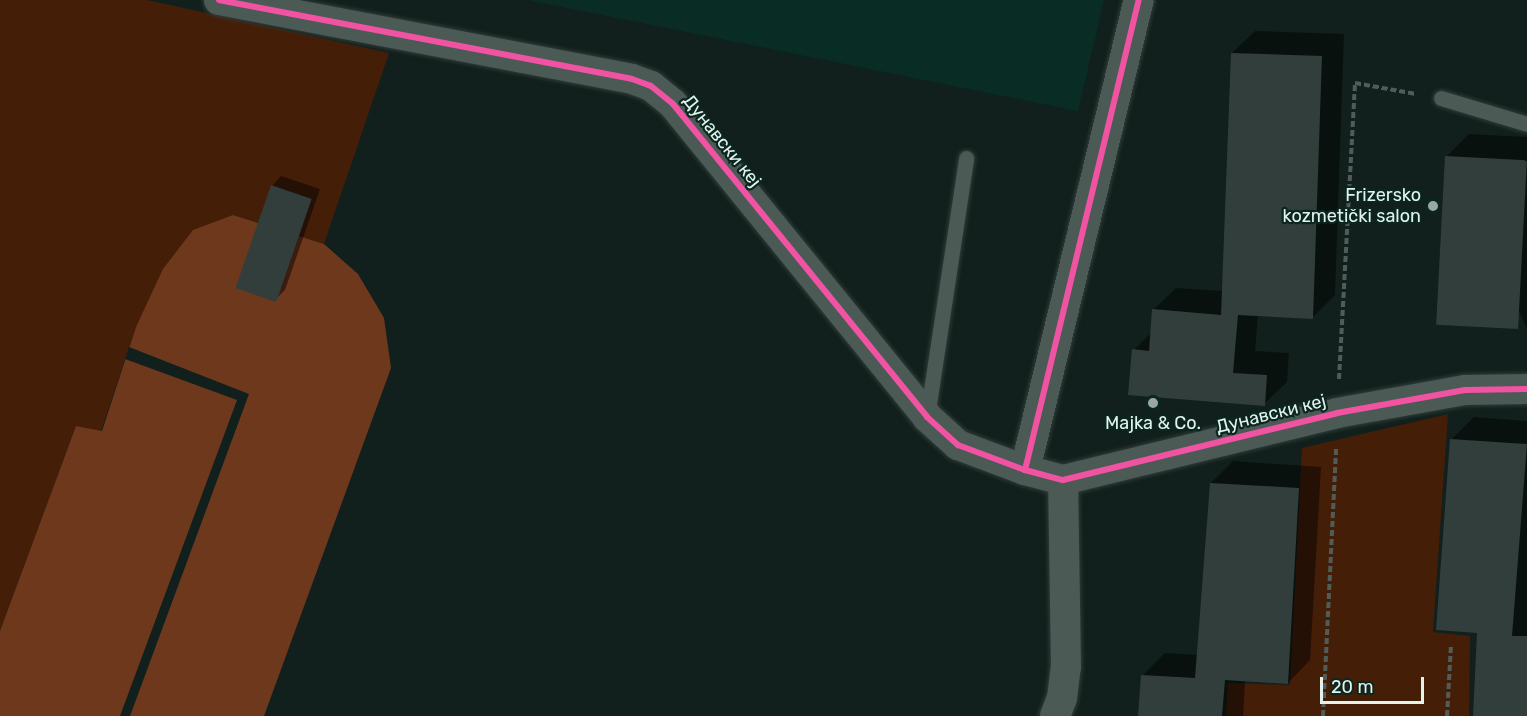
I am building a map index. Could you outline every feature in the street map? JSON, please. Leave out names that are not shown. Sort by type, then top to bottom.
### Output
[{"type":"street","name":"Дунавски кеј","points":[[219,0],[632,78],[651,86],[673,104],[927,417],[958,445],[1025,470],[1063,480],[1337,413],[1465,390],[1527,389]]},
{"type":"street","points":[[1025,470],[1139,0]]},
{"type":"street","points":[[1055,716],[1062,698],[1066,667],[1063,480]]},
{"type":"lane","points":[[1440,98],[1527,124]]},
{"type":"lane","points":[[927,417],[966,158]]},
{"type":"path","points":[[1340,356],[1356,82],[1440,98]]},
{"type":"path","points":[[1323,716],[1334,486]]},
{"type":"path","points":[[1447,716],[1451,644]]},
{"type":"shaded area","points":[[0,0],[147,0],[389,53],[324,244],[233,215],[136,327],[101,431],[76,426],[0,631]]},
{"type":"shaded area","points":[[528,0],[1104,0],[1078,111]]},
{"type":"shaded area","points":[[233,215],[324,244],[358,274],[384,318],[391,368],[264,716],[0,716],[0,631],[76,426],[102,431],[136,327],[163,269],[193,230]]},
{"type":"shaded area","points":[[1448,414],[1433,632],[1470,636],[1469,716],[1226,716],[1228,683],[1290,685],[1302,448]]},
{"type":"pier","points":[[129,347],[249,394],[130,716],[120,716],[237,400],[125,359]]},
{"type":"building","points":[[1231,53],[1322,56],[1313,319],[1238,315],[1233,373],[1267,375],[1265,406],[1128,395],[1132,349],[1149,351],[1152,309],[1221,315]]},
{"type":"building","points":[[1445,156],[1527,160],[1518,329],[1436,325]]},
{"type":"building","points":[[271,185],[312,199],[276,302],[236,288]]},
{"type":"building","points":[[1450,439],[1527,444],[1512,636],[1527,636],[1527,716],[1473,716],[1477,633],[1436,630]]},
{"type":"building","points":[[1210,483],[1299,488],[1288,684],[1225,680],[1222,716],[1138,716],[1141,675],[1195,678]]},
{"type":"cycle path","points":[[219,0],[632,79],[651,86],[673,104],[927,417],[958,445],[1025,470],[1063,480],[1337,413],[1465,390],[1527,389]]},
{"type":"cycle path","points":[[1025,470],[1139,0]]},
{"type":"place","name":"Frizersko kozmetički salon","points":[[1433,206]]},
{"type":"place","name":"Majka & Co.","points":[[1153,403]]}]
